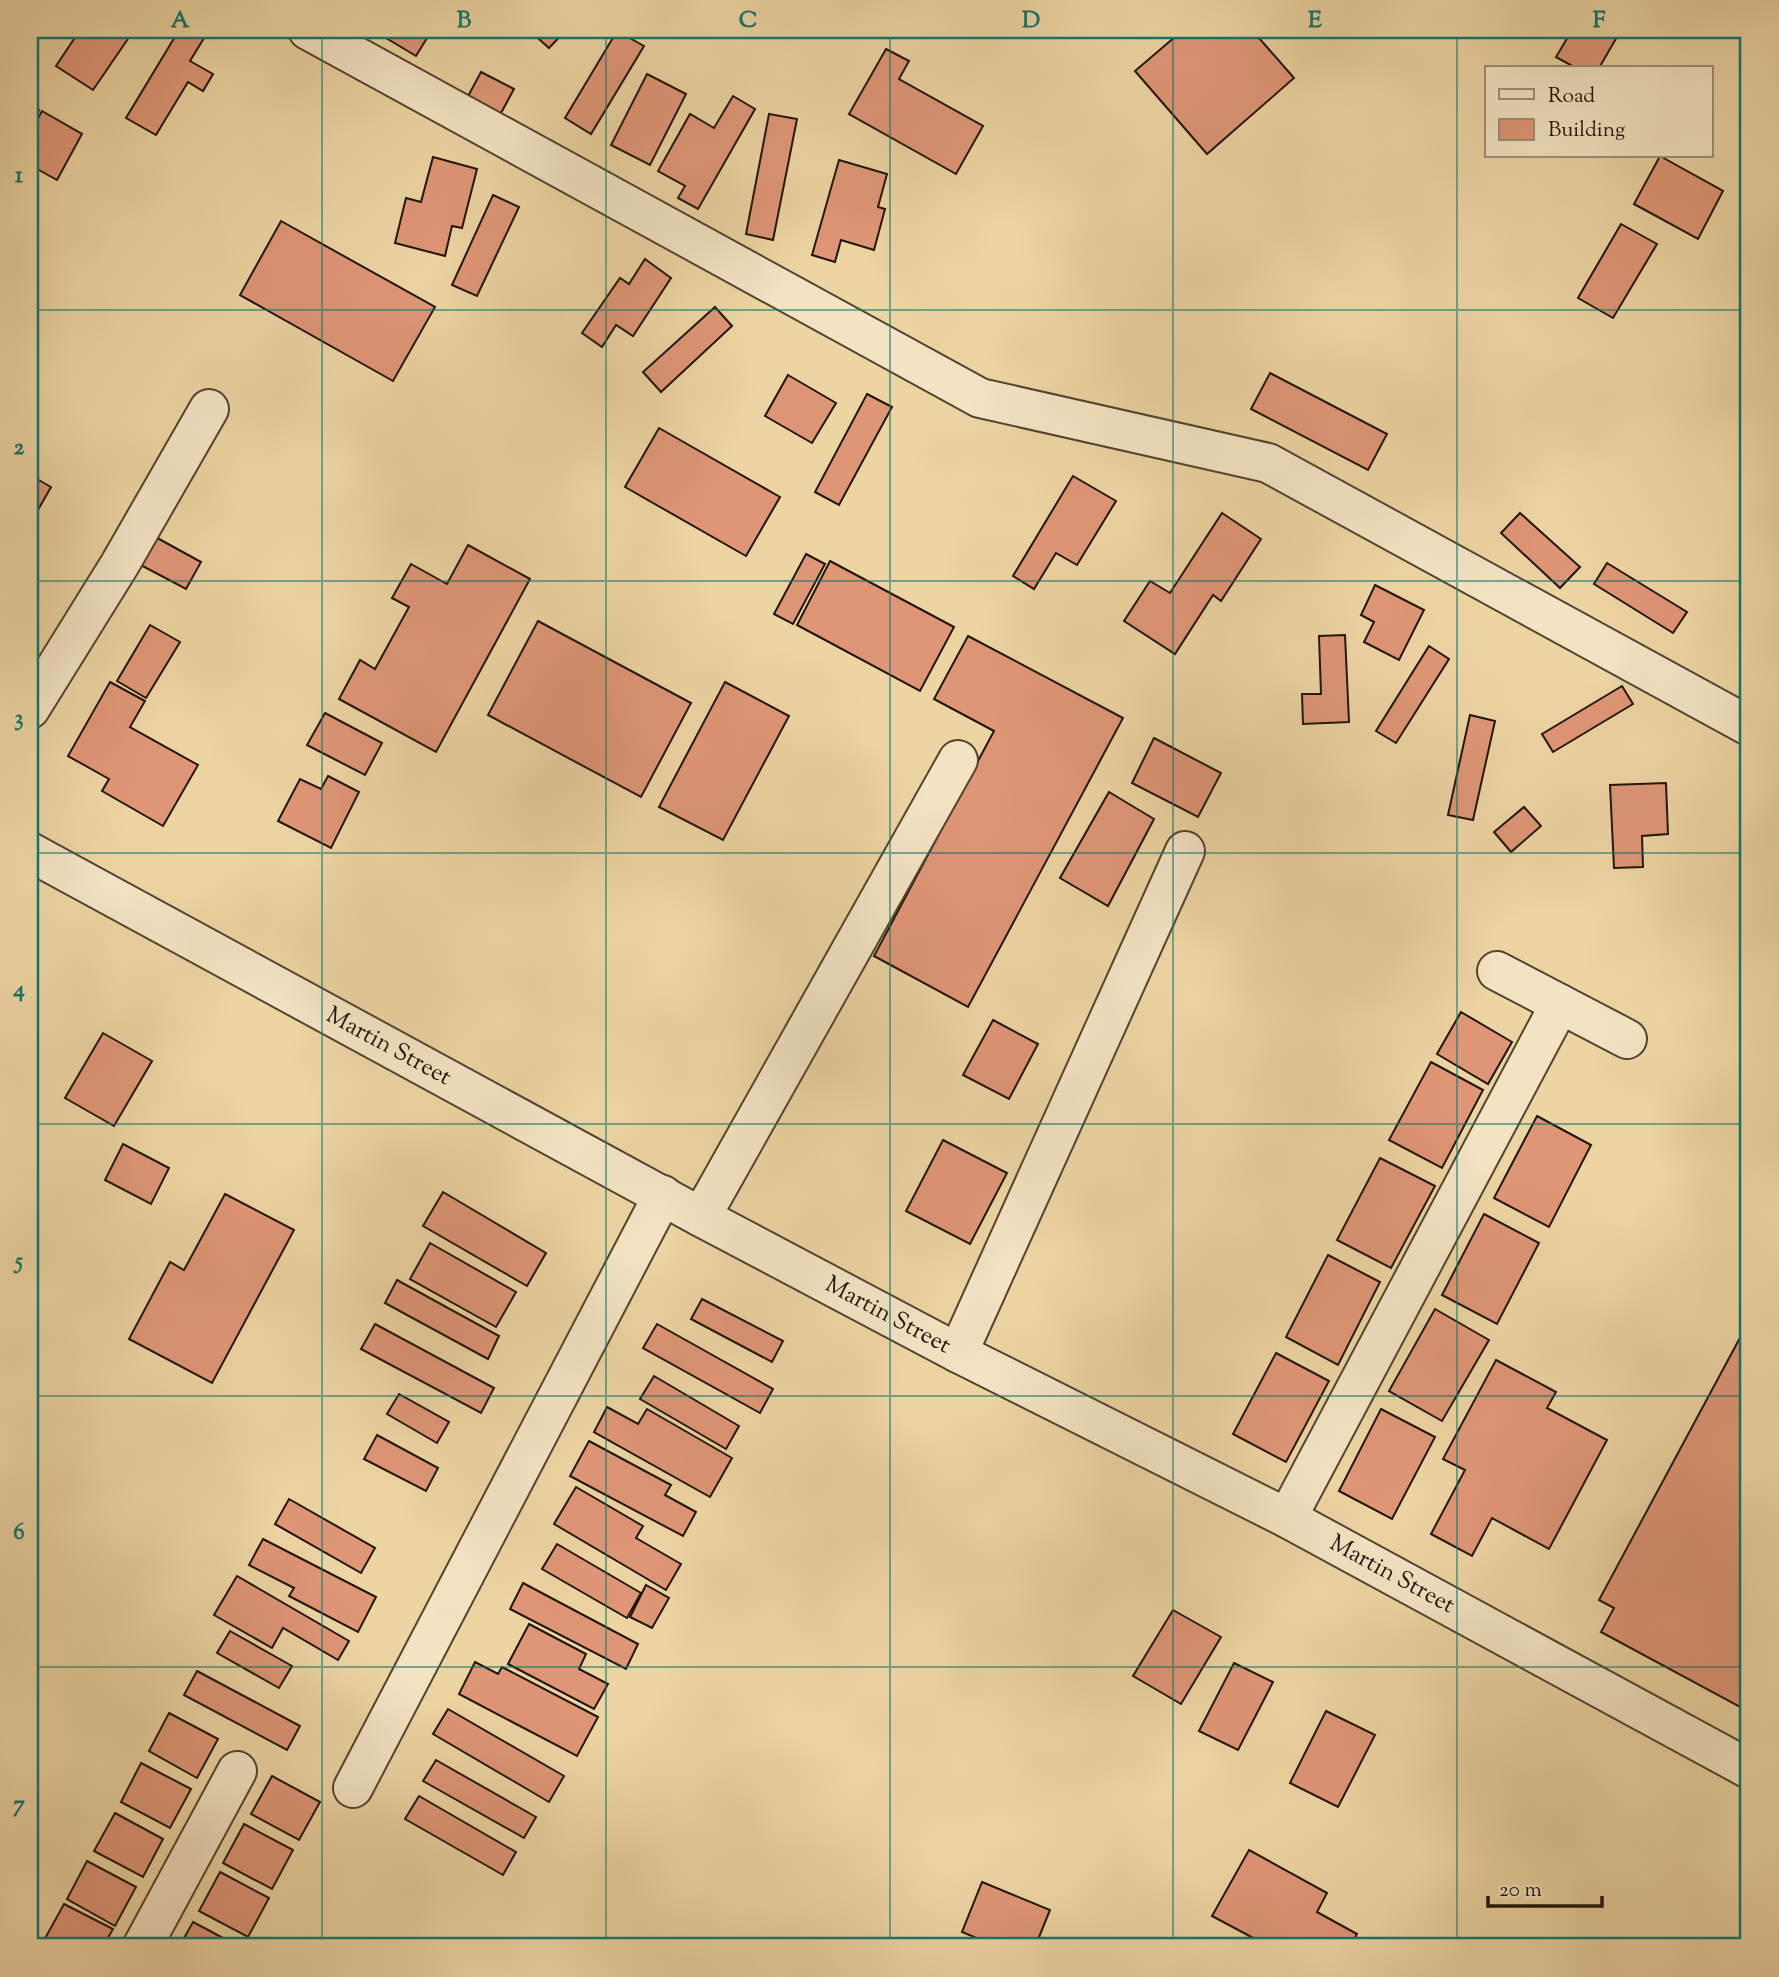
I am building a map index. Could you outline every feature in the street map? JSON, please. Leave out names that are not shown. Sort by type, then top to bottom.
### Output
[{"type":"street","points":[[308,30],[980,398],[1268,463],[1749,726]]},
{"type":"street","points":[[30,709],[209,409]]},
{"type":"street","points":[[701,1217],[958,760]]},
{"type":"street","points":[[958,1353],[1185,850]]},
{"type":"street","name":"Martin Street","points":[[30,852],[701,1217],[958,1353],[1287,1518],[1749,1769]]},
{"type":"street","points":[[1497,971],[1627,1039]]},
{"type":"street","points":[[1287,1518],[1560,1004]]},
{"type":"street","points":[[353,1788],[663,1195]]},
{"type":"street","points":[[142,1947],[237,1770]]},
{"type":"building","points":[[80,30],[134,30],[93,90],[56,66]]},
{"type":"building","points":[[179,30],[209,30],[190,61],[213,74],[203,91],[188,82],[156,135],[126,118]]},
{"type":"building","points":[[384,30],[432,30],[416,56],[381,35]]},
{"type":"building","points":[[566,30],[549,48],[531,32]]},
{"type":"building","points":[[1183,30],[1252,30],[1294,78],[1207,154],[1135,71]]},
{"type":"building","points":[[1572,30],[1621,30],[1600,66],[1572,66],[1556,57]]},
{"type":"building","points":[[617,31],[644,46],[591,134],[565,118]]},
{"type":"building","points":[[886,49],[909,61],[899,79],[983,126],[956,174],[849,114]]},
{"type":"building","points":[[481,72],[514,89],[500,115],[467,98]]},
{"type":"building","points":[[647,74],[686,94],[650,165],[611,145]]},
{"type":"building","points":[[733,96],[755,109],[698,209],[678,198],[685,186],[658,171],[690,114],[714,128]]},
{"type":"building","points":[[30,105],[39,110],[30,127]]},
{"type":"building","points":[[42,111],[82,134],[57,180],[30,165],[30,133]]},
{"type":"building","points":[[769,114],[797,119],[773,240],[746,234]]},
{"type":"building","points":[[433,157],[477,169],[462,228],[452,226],[445,256],[395,243],[406,198],[421,202]]},
{"type":"building","points":[[1659,158],[1664,158],[1723,191],[1698,239],[1634,204]]},
{"type":"building","points":[[839,160],[887,174],[878,207],[885,209],[874,250],[841,240],[835,262],[812,255]]},
{"type":"building","points":[[493,195],[519,207],[477,296],[452,285]]},
{"type":"building","points":[[281,221],[435,307],[393,381],[240,295]]},
{"type":"building","points":[[1621,224],[1657,244],[1613,318],[1578,298]]},
{"type":"building","points":[[645,259],[671,278],[633,336],[616,325],[602,347],[582,333],[620,278],[629,284]]},
{"type":"building","points":[[715,307],[732,326],[661,392],[643,372]]},
{"type":"building","points":[[1270,373],[1387,434],[1368,470],[1251,409]]},
{"type":"building","points":[[788,375],[836,403],[812,443],[765,416]]},
{"type":"building","points":[[867,394],[892,407],[839,505],[815,492]]},
{"type":"building","points":[[659,428],[780,497],[746,556],[625,487]]},
{"type":"building","points":[[30,475],[51,487],[30,524]]},
{"type":"building","points":[[1073,476],[1116,501],[1077,565],[1056,553],[1034,589],[1013,576]]},
{"type":"building","points":[[1222,513],[1261,539],[1221,601],[1213,595],[1175,654],[1124,621],[1150,581],[1170,593]]},
{"type":"building","points":[[1520,513],[1580,567],[1560,588],[1501,533]]},
{"type":"building","points":[[150,534],[201,562],[186,589],[135,562]]},
{"type":"building","points":[[468,545],[530,579],[436,752],[339,699],[360,660],[375,669],[409,607],[392,598],[411,564],[447,584]]},
{"type":"building","points":[[806,554],[825,564],[793,624],[774,614]]},
{"type":"building","points":[[830,561],[954,627],[920,691],[797,625]]},
{"type":"building","points":[[1607,563],[1687,612],[1673,633],[1594,584]]},
{"type":"building","points":[[1375,585],[1424,610],[1399,660],[1364,642],[1374,622],[1361,615]]},
{"type":"building","points":[[538,621],[691,703],[641,797],[488,715]]},
{"type":"building","points":[[150,625],[180,642],[146,698],[117,681]]},
{"type":"building","points":[[1345,635],[1349,722],[1303,724],[1302,694],[1321,694],[1319,636]]},
{"type":"building","points":[[968,636],[1123,718],[968,1007],[874,956],[994,731],[934,699]]},
{"type":"building","points":[[1429,646],[1449,659],[1396,743],[1376,731]]},
{"type":"building","points":[[110,682],[145,701],[130,727],[198,765],[163,826],[102,791],[109,779],[68,756]]},
{"type":"building","points":[[725,682],[789,716],[723,840],[659,807]]},
{"type":"building","points":[[1622,686],[1633,704],[1553,752],[1542,734]]},
{"type":"building","points":[[325,713],[382,743],[365,775],[307,745]]},
{"type":"building","points":[[1470,715],[1495,721],[1473,820],[1448,815]]},
{"type":"building","points":[[1154,738],[1221,773],[1198,817],[1132,783]]},
{"type":"building","points":[[328,776],[359,792],[331,848],[278,821],[300,779],[321,789]]},
{"type":"building","points":[[1666,783],[1668,834],[1642,836],[1643,867],[1614,868],[1610,785]]},
{"type":"building","points":[[1109,792],[1154,819],[1108,906],[1060,878]]},
{"type":"building","points":[[1524,807],[1541,826],[1511,852],[1494,832]]},
{"type":"building","points":[[1461,1012],[1512,1042],[1488,1084],[1437,1054]]},
{"type":"building","points":[[993,1020],[1038,1044],[1009,1099],[963,1075]]},
{"type":"building","points":[[103,1033],[152,1061],[114,1126],[65,1098]]},
{"type":"building","points":[[1431,1062],[1483,1090],[1442,1168],[1389,1140]]},
{"type":"building","points":[[1537,1116],[1591,1145],[1549,1227],[1494,1198]]},
{"type":"building","points":[[943,1140],[1007,1173],[970,1244],[906,1211]]},
{"type":"building","points":[[123,1144],[169,1168],[151,1204],[105,1180]]},
{"type":"building","points":[[1380,1158],[1435,1186],[1391,1268],[1337,1240]]},
{"type":"building","points":[[443,1192],[546,1253],[527,1286],[423,1226]]},
{"type":"building","points":[[225,1194],[294,1230],[212,1383],[129,1339],[170,1262],[184,1270]]},
{"type":"building","points":[[1484,1214],[1539,1243],[1497,1324],[1442,1295]]},
{"type":"building","points":[[430,1243],[516,1292],[496,1327],[410,1279]]},
{"type":"building","points":[[1328,1255],[1380,1282],[1338,1365],[1286,1337]]},
{"type":"building","points":[[397,1280],[499,1336],[488,1359],[385,1303]]},
{"type":"building","points":[[702,1299],[783,1341],[772,1362],[691,1319]]},
{"type":"building","points":[[1435,1309],[1489,1340],[1442,1421],[1389,1391]]},
{"type":"building","points":[[1749,1321],[1749,1689],[1740,1707],[1601,1632],[1614,1608],[1599,1600]]},
{"type":"building","points":[[375,1324],[494,1388],[481,1413],[361,1349]]},
{"type":"building","points":[[657,1324],[773,1389],[760,1413],[643,1348]]},
{"type":"building","points":[[1276,1353],[1329,1381],[1286,1462],[1233,1434]]},
{"type":"building","points":[[1496,1360],[1556,1392],[1547,1408],[1607,1440],[1549,1549],[1492,1518],[1472,1556],[1431,1534],[1465,1470],[1443,1459]]},
{"type":"building","points":[[654,1376],[739,1426],[726,1449],[640,1399]]},
{"type":"building","points":[[399,1394],[449,1422],[437,1443],[387,1414]]},
{"type":"building","points":[[607,1407],[638,1424],[647,1409],[732,1458],[710,1497],[594,1432]]},
{"type":"building","points":[[1381,1409],[1435,1437],[1392,1519],[1339,1491]]},
{"type":"building","points":[[377,1435],[438,1468],[426,1491],[364,1459]]},
{"type":"building","points":[[589,1441],[671,1485],[665,1495],[696,1512],[683,1536],[570,1476]]},
{"type":"building","points":[[576,1487],[643,1526],[636,1538],[681,1564],[666,1590],[554,1524]]},
{"type":"building","points":[[289,1499],[375,1548],[361,1573],[275,1524]]},
{"type":"building","points":[[263,1539],[376,1597],[358,1632],[289,1596],[294,1588],[249,1565]]},
{"type":"building","points":[[557,1544],[641,1593],[627,1618],[542,1569]]},
{"type":"building","points":[[237,1576],[349,1641],[338,1660],[283,1628],[272,1648],[214,1615]]},
{"type":"building","points":[[523,1583],[638,1644],[626,1669],[510,1609]]},
{"type":"building","points":[[646,1585],[669,1598],[652,1628],[630,1617]]},
{"type":"building","points":[[1173,1610],[1221,1637],[1181,1704],[1133,1676]]},
{"type":"building","points":[[529,1624],[586,1654],[579,1669],[608,1684],[594,1709],[508,1664]]},
{"type":"building","points":[[230,1631],[292,1666],[279,1688],[217,1653]]},
{"type":"building","points":[[475,1662],[498,1674],[502,1667],[598,1717],[577,1756],[459,1694]]},
{"type":"building","points":[[1234,1663],[1273,1682],[1238,1750],[1199,1731]]},
{"type":"building","points":[[197,1671],[300,1726],[287,1750],[184,1695]]},
{"type":"building","points":[[448,1709],[564,1776],[549,1802],[433,1734]]},
{"type":"building","points":[[1326,1711],[1375,1735],[1338,1807],[1290,1783]]},
{"type":"building","points":[[169,1713],[218,1739],[197,1778],[149,1751]]},
{"type":"building","points":[[436,1760],[536,1817],[524,1838],[423,1781]]},
{"type":"building","points":[[141,1763],[191,1789],[170,1828],[121,1802]]},
{"type":"building","points":[[272,1776],[320,1802],[299,1840],[251,1814]]},
{"type":"building","points":[[419,1796],[516,1852],[503,1875],[405,1819]]},
{"type":"building","points":[[115,1813],[163,1839],[143,1877],[94,1851]]},
{"type":"building","points":[[244,1824],[293,1850],[272,1889],[223,1863]]},
{"type":"building","points":[[1249,1850],[1327,1893],[1317,1912],[1357,1934],[1350,1947],[1270,1947],[1212,1916]]},
{"type":"building","points":[[87,1861],[136,1887],[115,1926],[67,1899]]},
{"type":"building","points":[[220,1872],[269,1898],[248,1937],[199,1911]]},
{"type":"building","points":[[982,1882],[1050,1910],[1035,1947],[998,1947],[962,1932]]},
{"type":"building","points":[[64,1904],[113,1929],[103,1947],[53,1947],[43,1942]]},
{"type":"building","points":[[193,1922],[240,1947],[179,1947]]}]
